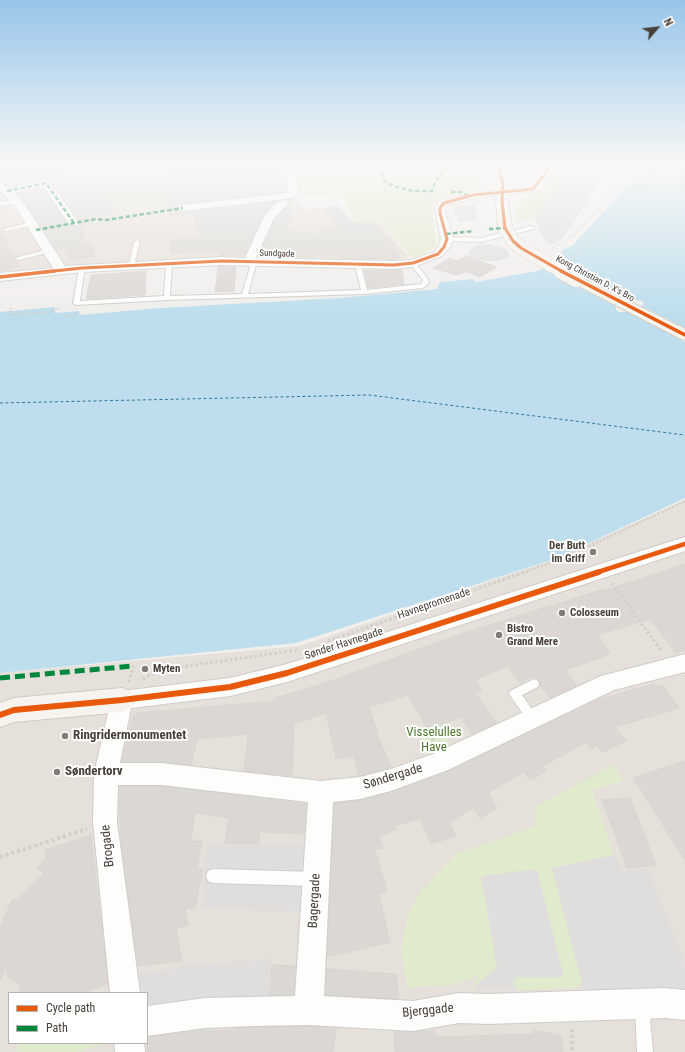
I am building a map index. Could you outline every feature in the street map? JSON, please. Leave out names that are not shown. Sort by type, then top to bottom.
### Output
[{"type":"street","points":[[26,215],[61,270]]},
{"type":"street","points":[[68,215],[74,223]]},
{"type":"street","name":"Sundgade","points":[[252,261],[271,215]]},
{"type":"street","points":[[441,215],[447,239]]},
{"type":"street","name":"Kong Christian D. X's Bro","points":[[503,215],[505,228],[513,241],[531,255],[685,335]]},
{"type":"street","name":"Sundgade","points":[[0,276],[82,268],[169,263],[252,261],[394,265],[413,263],[438,254],[444,247],[447,239]]},
{"type":"street","name":"Sønder Havnegade","points":[[0,715],[14,710],[125,694],[230,687],[287,673],[685,544]]},
{"type":"street","name":"Søndergade","points":[[106,774],[162,774],[321,792],[360,788],[391,780],[440,762],[610,682],[679,664]]},
{"type":"street","name":"Brogade","points":[[125,694],[106,774],[105,822],[125,992]]},
{"type":"street","name":"Bagergade","points":[[309,1010],[321,792]]},
{"type":"street","name":"Bjerggade","points":[[148,1021],[205,1013],[309,1010],[413,1016],[459,1008],[488,1009],[665,1003],[685,1005]]},
{"type":"lane","points":[[6,229],[32,224]]},
{"type":"lane","points":[[447,239],[481,240],[532,228]]},
{"type":"lane","points":[[131,265],[137,242]]},
{"type":"lane","points":[[18,258],[49,251]]},
{"type":"lane","points":[[245,295],[252,261]]},
{"type":"lane","points":[[167,298],[169,263]]},
{"type":"lane","points":[[82,268],[76,303],[245,295],[364,292],[423,286],[426,283],[426,280],[413,263]]},
{"type":"lane","points":[[358,265],[364,292]]},
{"type":"lane","points":[[532,718],[514,694],[534,684]]},
{"type":"lane","points":[[213,876],[316,879]]},
{"type":"lane","points":[[642,1004],[645,1052]]},
{"type":"path","points":[[552,248],[575,235],[592,215]]},
{"type":"path","points":[[568,261],[610,226],[619,215]]},
{"type":"path","points":[[11,308],[9,315],[50,312],[60,308]]},
{"type":"path","points":[[64,317],[86,313]]},
{"type":"path","points":[[602,570],[679,664]]},
{"type":"path","points":[[140,681],[159,670],[301,650]]},
{"type":"path","points":[[125,694],[133,666]]},
{"type":"path","points":[[0,857],[44,844],[105,822]]},
{"type":"shaded area","points":[[0,215],[347,215],[352,221],[375,219],[409,256],[403,262],[248,257],[51,267],[0,273]]},
{"type":"shaded area","points":[[456,215],[476,215],[477,220],[459,222]]},
{"type":"shaded area","points":[[535,215],[578,215],[562,239],[551,245],[546,241],[539,230],[534,217]]},
{"type":"shaded area","points":[[490,244],[508,250],[509,257],[499,261],[484,261],[472,257],[469,254],[469,251],[476,245]]},
{"type":"shaded area","points":[[685,500],[685,1052],[0,1052],[0,673],[300,646],[557,558]]},
{"type":"shaded area","points":[[307,845],[302,912],[202,908],[207,846]]},
{"type":"shaded area","points":[[614,855],[623,870],[648,869],[685,962],[685,993],[584,990],[552,868]]},
{"type":"shaded area","points":[[537,869],[564,977],[518,977],[514,979],[513,984],[518,990],[472,989],[497,967],[481,876]]},
{"type":"shaded area","points":[[271,959],[269,998],[148,1013],[148,992],[141,992],[139,975],[185,966]]},
{"type":"green space","points":[[352,215],[433,215],[436,246],[413,258],[377,220],[356,222]]},
{"type":"green space","points":[[516,215],[535,215],[533,218],[516,222]]},
{"type":"green space","name":"Visselulles Have","points":[[437,723],[452,747],[430,757],[416,731]]},
{"type":"green space","points":[[614,764],[623,781],[592,790],[614,855],[552,868],[582,983],[576,988],[518,990],[513,984],[514,979],[518,977],[564,976],[481,876],[497,967],[472,989],[478,975],[454,985],[407,987],[401,947],[408,913],[421,891],[456,854],[534,827],[537,806]]},
{"type":"green space","points":[[19,1044],[104,1044],[75,1052],[17,1052]]},
{"type":"water","points":[[600,215],[685,215],[685,498],[557,558],[296,643],[0,673],[0,312],[55,307],[55,313],[79,311],[80,315],[160,308],[339,298],[437,289],[440,282],[473,279],[476,282],[537,271],[559,262],[562,250],[572,246]]},
{"type":"pier","points":[[555,262],[580,275],[591,275],[593,277],[591,280],[631,300],[644,302],[642,306],[685,328],[685,342],[627,312],[619,312],[616,310],[616,306],[576,285],[567,285],[564,282],[566,280],[541,267]]},
{"type":"building","points":[[33,215],[61,215],[69,226],[78,226],[80,222],[75,215],[101,215],[89,217],[94,225],[83,227],[84,244],[90,243],[94,256],[71,261],[64,248],[57,250],[41,224],[40,225]]},
{"type":"building","points":[[195,215],[264,215],[245,255],[220,256],[221,250],[171,253],[170,240],[201,239]]},
{"type":"building","points":[[279,215],[292,215],[285,231],[321,234],[320,229],[338,228],[327,215],[345,215],[354,225],[373,222],[393,243],[400,259],[341,258],[341,256],[314,255],[313,257],[259,256],[275,219]]},
{"type":"building","points":[[0,231],[15,257],[14,258],[20,266],[0,271]]},
{"type":"building","points":[[466,256],[497,267],[480,277],[467,272],[456,275],[433,268],[450,258],[457,261]]},
{"type":"building","points":[[218,267],[236,267],[234,291],[215,292]]},
{"type":"building","points":[[364,270],[402,270],[404,284],[368,288]]},
{"type":"building","points":[[146,271],[145,295],[86,299],[91,275]]},
{"type":"building","points":[[685,564],[685,650],[676,653],[650,619],[597,635],[611,654],[565,670],[577,686],[550,698],[540,685],[539,680],[534,676],[520,682],[508,666],[475,680],[482,691],[475,693],[497,723],[472,734],[460,717],[428,730],[408,695],[369,707],[380,741],[391,767],[359,776],[354,756],[336,759],[326,713],[294,724],[292,776],[244,771],[248,734],[197,739],[191,765],[161,762],[122,762],[133,717],[138,713],[275,701],[275,698],[325,683],[458,635],[604,589],[606,590]]},
{"type":"building","points":[[654,684],[656,687],[663,685],[679,708],[615,727],[626,741],[602,752],[597,746],[591,749],[586,742],[543,766],[547,771],[530,780],[524,772],[488,793],[497,808],[480,818],[473,808],[449,822],[456,836],[431,844],[420,818],[394,826],[396,830],[379,836],[383,848],[375,850],[387,891],[379,895],[390,942],[327,957],[334,803],[360,800],[392,792],[449,771],[594,701]]},
{"type":"building","points":[[685,761],[685,860],[633,778]]},
{"type":"building","points":[[119,786],[161,786],[306,804],[304,834],[260,832],[259,844],[225,844],[229,818],[195,813],[191,841],[202,841],[197,869],[203,869],[195,909],[185,908],[188,925],[176,929],[182,961],[138,966],[122,847]]},
{"type":"building","points":[[630,798],[656,865],[627,868],[602,800]]},
{"type":"building","points":[[91,835],[108,984],[85,992],[20,992],[20,985],[7,976],[8,967],[0,980],[0,928],[12,900],[18,899],[44,873],[37,869],[46,857],[45,850]]},
{"type":"building","points":[[272,965],[295,966],[294,995],[270,995]]},
{"type":"building","points":[[327,969],[396,974],[399,999],[326,995]]},
{"type":"building","points":[[309,1026],[336,1028],[333,1052],[147,1052],[148,1037],[205,1030],[234,1030],[234,1028]]},
{"type":"building","points":[[533,1030],[562,1036],[563,1052],[395,1052],[394,1032],[434,1031],[435,1037],[533,1034]]},
{"type":"ferry route","points":[[0,403],[369,395],[685,435]]},
{"type":"marked path","points":[[68,215],[74,223]]},
{"type":"marked path","points":[[36,230],[96,219],[106,220],[137,215]]},
{"type":"marked path","points":[[489,229],[505,228]]},
{"type":"marked path","points":[[446,234],[474,231]]},
{"type":"marked path","points":[[0,678],[133,666]]},
{"type":"cycle path","points":[[0,277],[82,268],[222,261],[394,265],[413,263],[438,254],[444,247],[447,239],[441,215]]},
{"type":"cycle path","points":[[504,215],[505,228],[513,241],[531,255],[685,335]]},
{"type":"cycle path","points":[[0,715],[14,710],[122,700],[230,687],[287,673],[685,544]]},
{"type":"place","name":"Der Butt im Griff","points":[[593,552]]},
{"type":"place","name":"Colosseum","points":[[562,613]]},
{"type":"place","name":"Bistro Grand Mere","points":[[499,635]]},
{"type":"place","name":"Myten","points":[[145,669]]},
{"type":"place","name":"Ringridermonumentet","points":[[65,736]]},
{"type":"place","name":"Søndertorv","points":[[57,772]]}]
